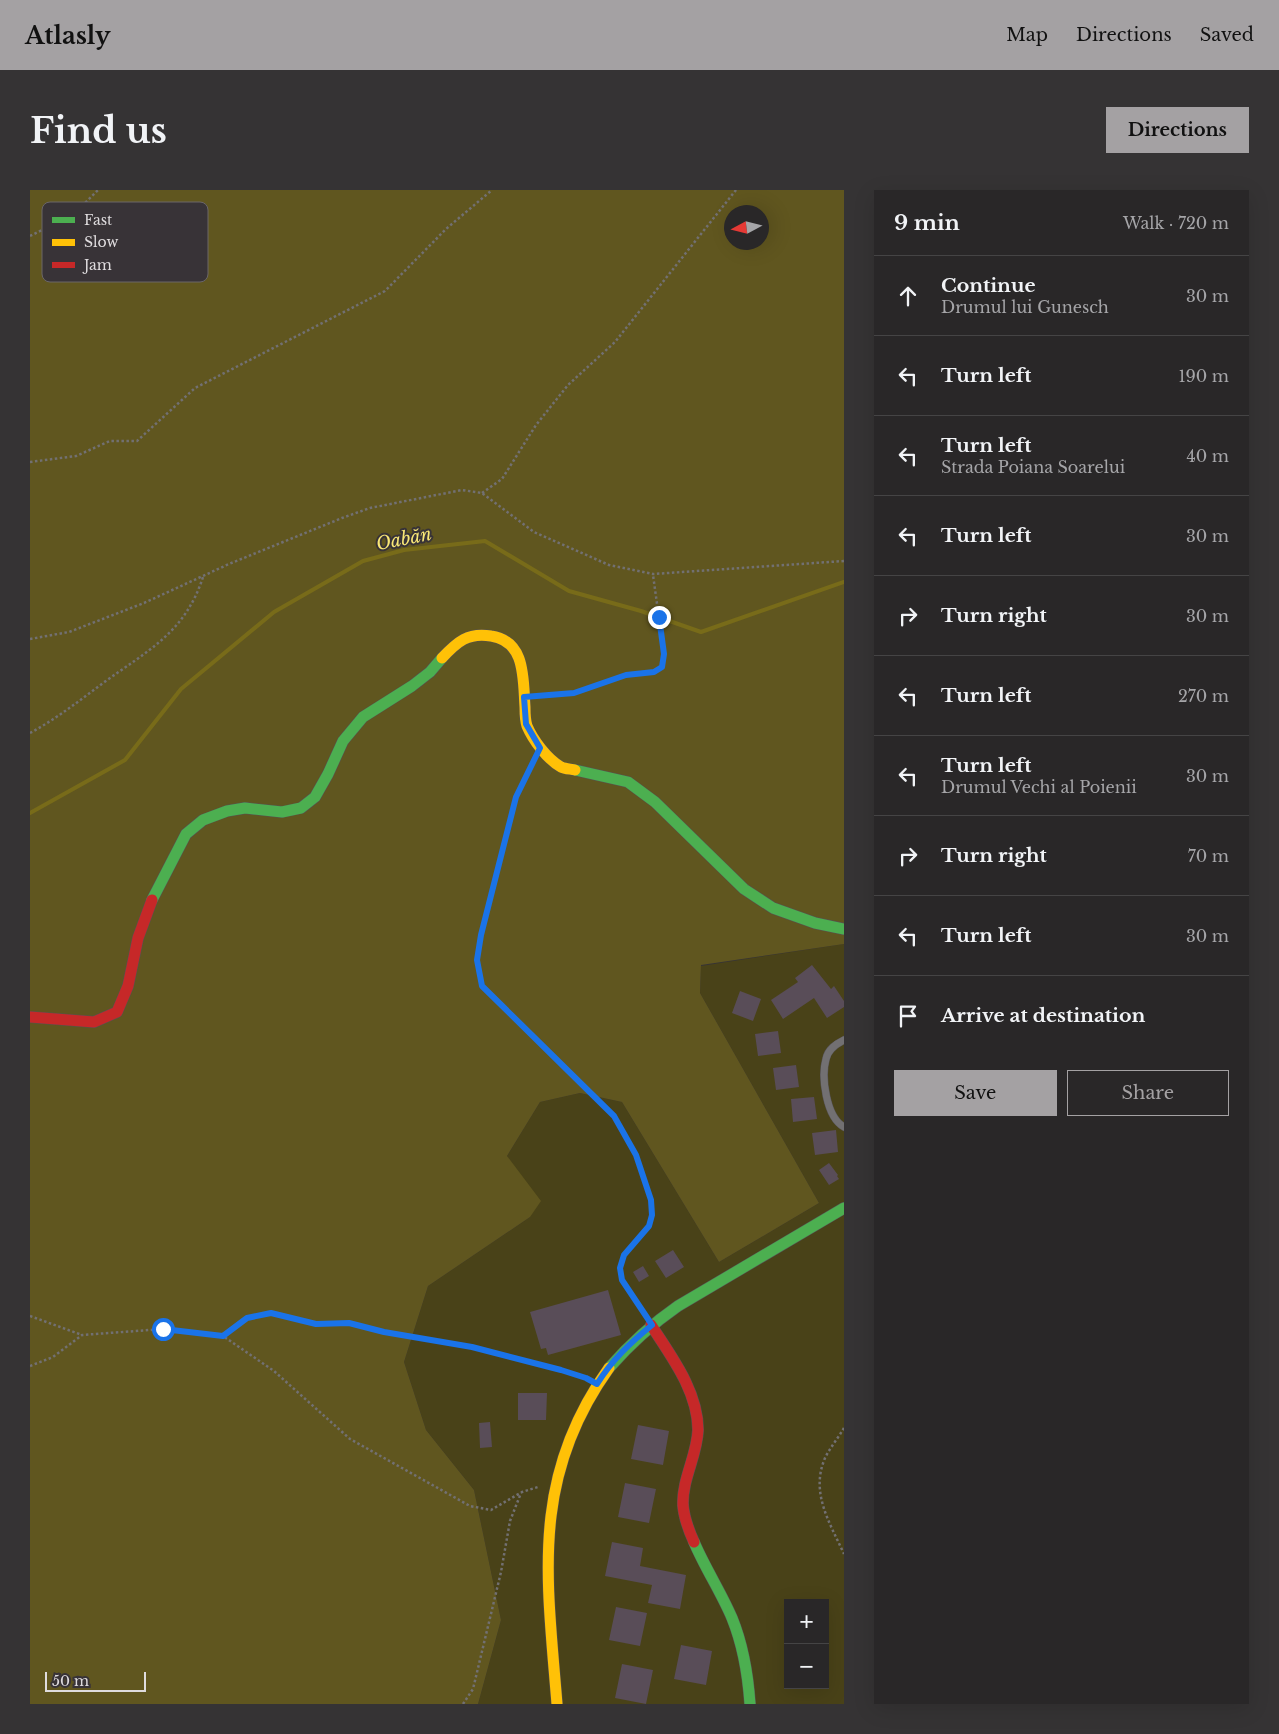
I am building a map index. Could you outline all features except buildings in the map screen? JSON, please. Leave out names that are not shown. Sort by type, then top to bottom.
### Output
[{"type":"street","points":[[30,1017],[94,1022],[117,1012],[128,986],[138,938],[154,894],[186,834],[203,820],[228,811],[245,808],[282,812],[301,808],[315,797],[343,741],[363,717],[412,686],[430,672],[462,639],[480,634],[499,637],[511,644],[518,655],[522,670],[526,724],[540,748],[561,767],[628,782],[655,802],[744,889],[773,908],[815,923],[844,928]]},
{"type":"street","points":[[557,1704],[548,1562],[549,1524],[556,1482],[562,1460],[575,1425],[597,1384],[616,1357],[652,1325],[698,1294],[844,1208]]},
{"type":"street","points":[[783,1245],[844,1216]]},
{"type":"street","points":[[652,1325],[690,1391],[696,1410],[698,1427],[696,1445],[684,1490],[684,1514],[695,1546],[727,1607],[743,1653],[750,1704]]},
{"type":"lane","points":[[844,1040],[835,1044],[826,1058],[825,1071],[829,1108],[844,1127]]},
{"type":"path","points":[[86,202],[98,190]]},
{"type":"path","points":[[30,462],[76,456],[110,442],[136,441],[195,388],[385,291],[446,229],[492,190]]},
{"type":"path","points":[[482,493],[502,479],[536,425],[568,385],[615,342],[736,190]]},
{"type":"path","points":[[30,236],[42,230]]},
{"type":"path","points":[[30,639],[69,632],[144,603],[203,576],[370,508],[462,490],[482,493],[534,532],[609,565],[653,574],[844,561]]},
{"type":"path","points":[[524,697],[574,693],[626,675],[654,672],[662,667],[664,654],[653,574]]},
{"type":"path","points":[[30,734],[51,722],[111,677],[147,653],[167,635],[189,609],[198,594],[203,576]]},
{"type":"path","points":[[540,748],[516,797],[481,935],[477,960],[482,986],[614,1116],[636,1155],[651,1200],[652,1215],[649,1226],[624,1255],[620,1268],[622,1280],[652,1325]]},
{"type":"path","points":[[223,1336],[247,1318],[271,1313],[316,1324],[349,1323],[384,1332],[472,1347],[561,1370],[586,1378],[597,1384]]},
{"type":"path","points":[[30,1316],[82,1335],[163,1329],[223,1336],[274,1371],[350,1439],[470,1506],[491,1510],[522,1492],[510,1521],[501,1572],[473,1688],[463,1704]]},
{"type":"path","points":[[30,1366],[53,1357],[82,1335]]},
{"type":"path","points":[[844,1428],[825,1458],[819,1482],[821,1504],[844,1554]]},
{"type":"shaded area","points":[[30,190],[844,190],[844,944],[701,965],[700,993],[819,1203],[719,1262],[622,1102],[580,1093],[540,1102],[507,1156],[541,1201],[530,1217],[428,1286],[404,1362],[426,1430],[474,1490],[501,1620],[478,1704],[30,1704]]},
{"type":"shaded area","points":[[844,944],[844,1704],[478,1704],[501,1620],[474,1490],[426,1430],[404,1362],[428,1286],[530,1217],[507,1156],[540,1102],[580,1093],[622,1102],[719,1262],[819,1203],[700,993],[701,966]]},
{"type":"waterway","name":"Oabăn","points":[[30,813],[125,760],[181,689],[274,612],[363,561],[404,550],[485,541],[569,591],[641,611],[701,632],[844,582]]},
{"type":"traffic: fast","points":[[152,900],[186,834],[203,820],[227,811],[245,808],[282,812],[301,808],[315,797],[343,741],[363,717],[412,686],[430,672],[442,658]]},
{"type":"traffic: fast","points":[[575,770],[628,782],[655,802],[744,889],[773,908],[815,923],[844,929]]},
{"type":"traffic: fast","points":[[609,1368],[642,1335],[678,1306],[844,1208]]},
{"type":"traffic: fast","points":[[694,1542],[728,1608],[736,1628],[744,1660],[750,1704]]},
{"type":"traffic: slow","points":[[442,658],[458,643],[469,637],[491,636],[502,639],[511,645],[517,653],[523,674],[527,726],[541,749],[551,759],[561,767],[575,770]]},
{"type":"traffic: slow","points":[[557,1704],[548,1571],[555,1489],[566,1449],[584,1409],[609,1368]]},
{"type":"traffic: jam","points":[[30,1017],[94,1022],[117,1012],[128,986],[138,938],[152,900]]},
{"type":"traffic: jam","points":[[651,1325],[682,1374],[697,1416],[697,1440],[683,1495],[684,1515],[694,1542]]},
{"type":"route","points":[[163,1329],[223,1336],[247,1318],[271,1313],[316,1324],[349,1323],[384,1332],[472,1347],[561,1370],[586,1378],[597,1384],[616,1357],[652,1325],[622,1280],[620,1268],[624,1255],[649,1226],[652,1215],[651,1200],[636,1155],[614,1116],[482,986],[477,960],[481,935],[516,797],[540,748],[526,724],[524,697],[574,693],[626,675],[654,672],[662,667],[664,654],[659,617]]}]
